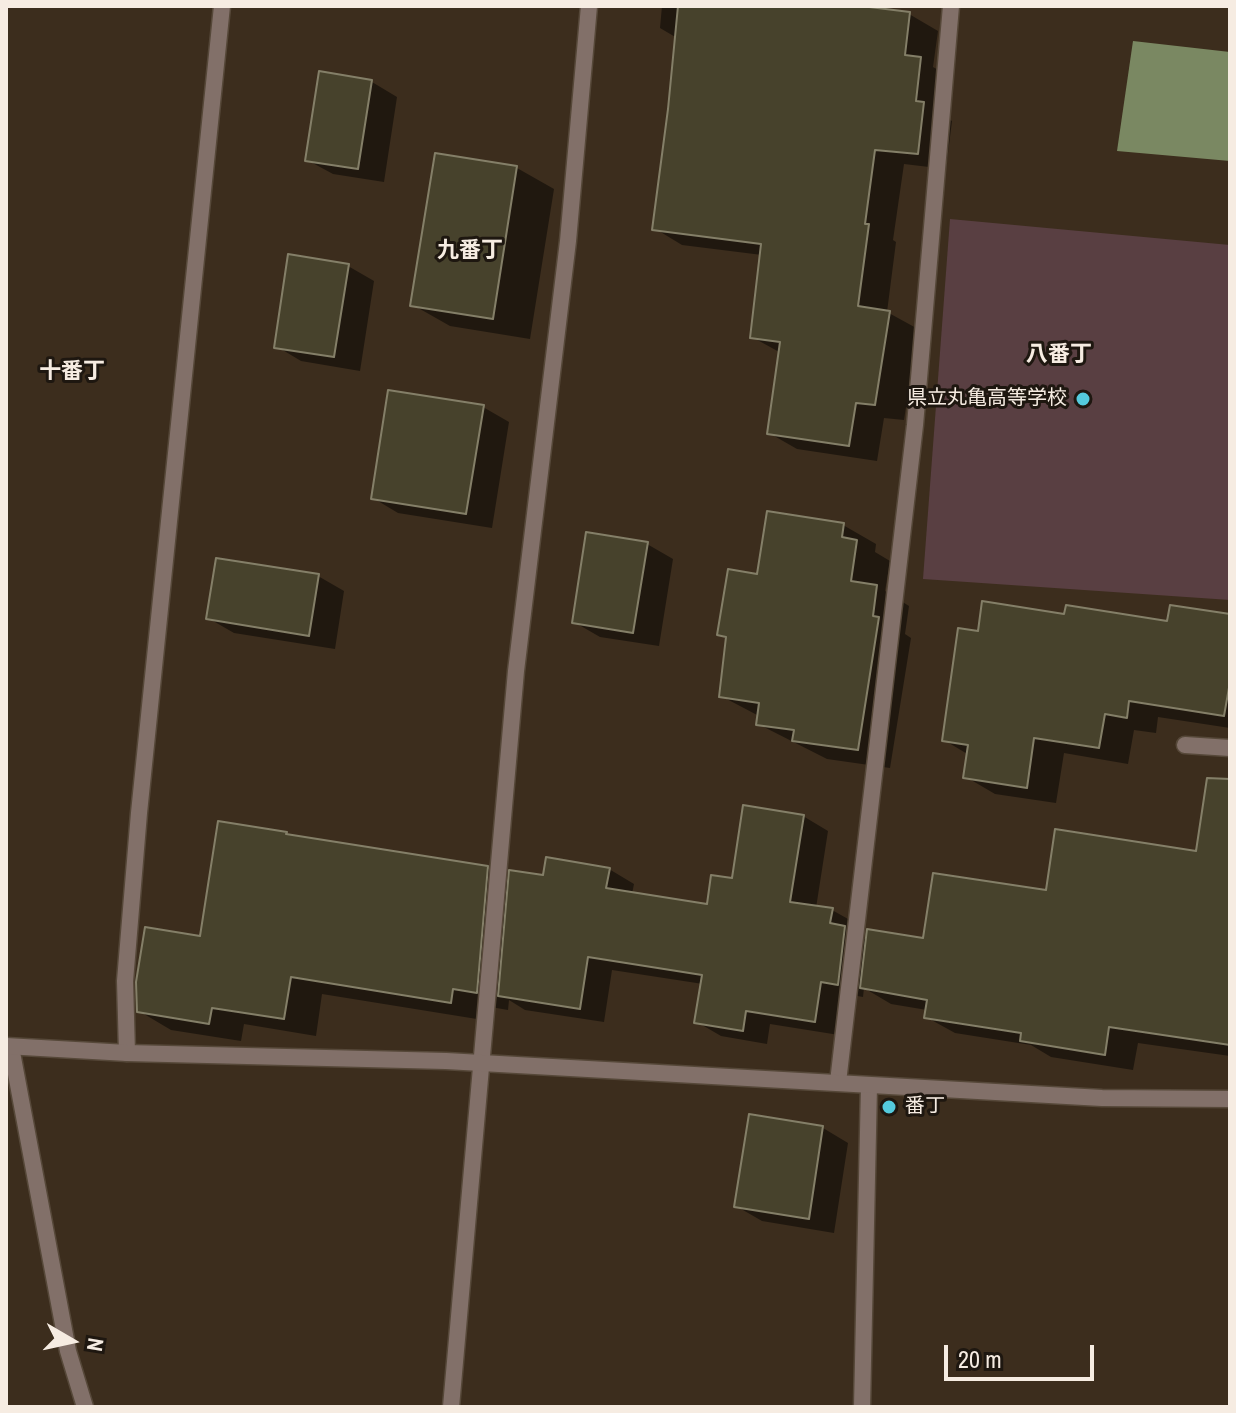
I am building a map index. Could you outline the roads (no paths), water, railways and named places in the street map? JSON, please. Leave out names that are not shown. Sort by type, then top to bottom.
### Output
[{"type":"street","points":[[127,1053],[125,981],[138,828],[222,6]]},
{"type":"street","points":[[451,1407],[516,671],[568,241],[589,6]]},
{"type":"street","points":[[838,1082],[915,425],[951,6]]},
{"type":"street","points":[[1185,745],[1230,748]]},
{"type":"street","points":[[85,1407],[68,1351],[8,1047],[480,1064],[1102,1098],[1230,1099]]},
{"type":"street","points":[[862,1407],[869,1086]]},
{"type":"place","name":"県立丸亀高等学校","points":[[1083,399]]},
{"type":"place","name":"番丁","points":[[889,1107]]},
{"type":"district","name":"九番丁","points":[[470,251]]},
{"type":"district","name":"八番丁","points":[[1059,355]]},
{"type":"district","name":"十番丁","points":[[72,372]]}]
